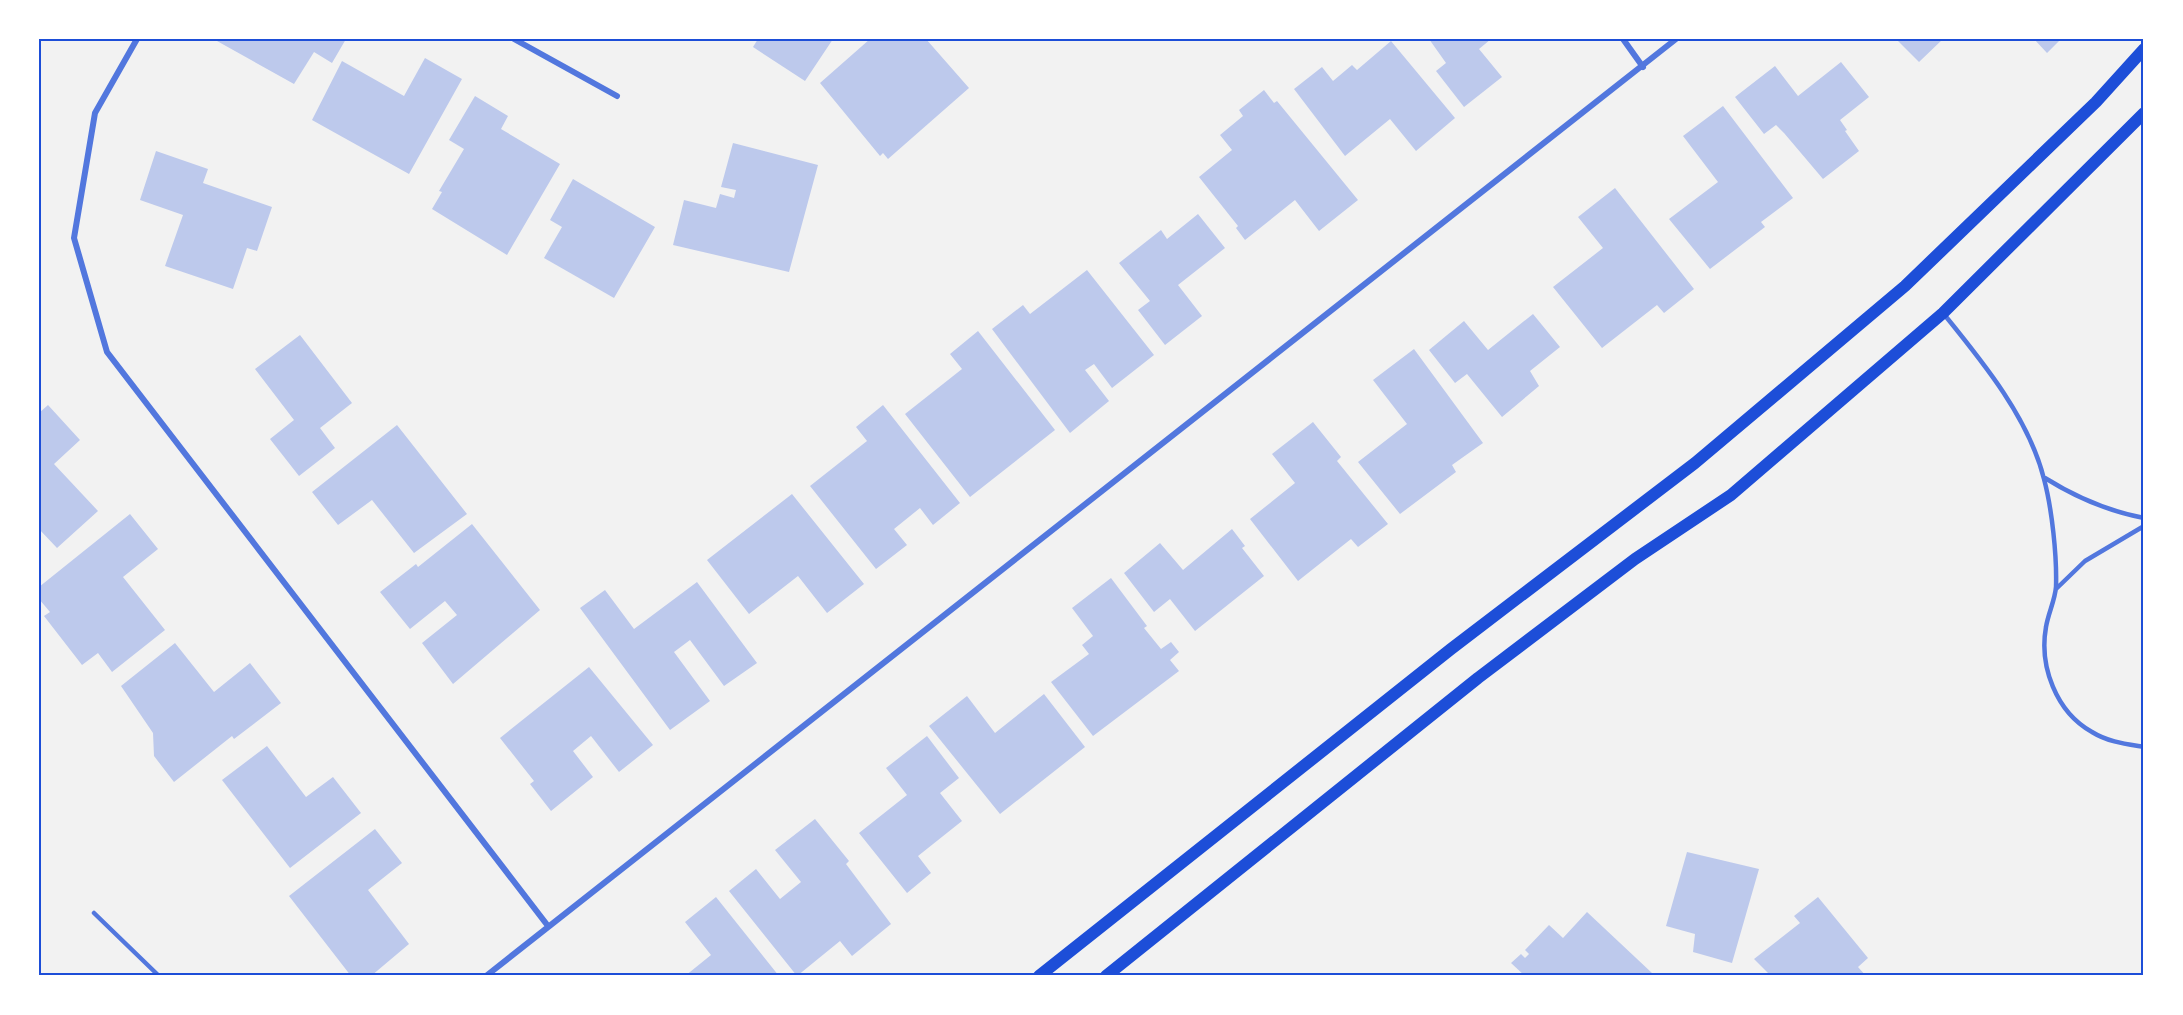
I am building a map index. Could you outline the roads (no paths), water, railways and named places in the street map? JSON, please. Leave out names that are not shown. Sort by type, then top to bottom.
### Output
[{"type":"main road","points":[[1039,976],[1451,649],[1695,463],[1905,286],[2096,102],[2144,50]]},
{"type":"main road","points":[[1106,976],[1478,678],[1635,559],[1731,495],[1943,313],[2144,113]]},
{"type":"street","points":[[137,39],[95,113],[74,238],[107,352],[548,926]]},
{"type":"street","points":[[514,39],[617,96]]},
{"type":"street","points":[[1623,39],[1643,66]]},
{"type":"street","points":[[486,976],[1676,39]]},
{"type":"lane","points":[[1943,313],[1986,365],[2019,418],[2044,478],[2056,589],[2046,628],[2045,666],[2061,705],[2091,732],[2117,743],[2144,747]]},
{"type":"lane","points":[[2044,478],[2078,499],[2115,513],[2144,518]]},
{"type":"lane","points":[[2056,589],[2085,561],[2144,526]]},
{"type":"lane","points":[[94,913],[159,976]]}]
